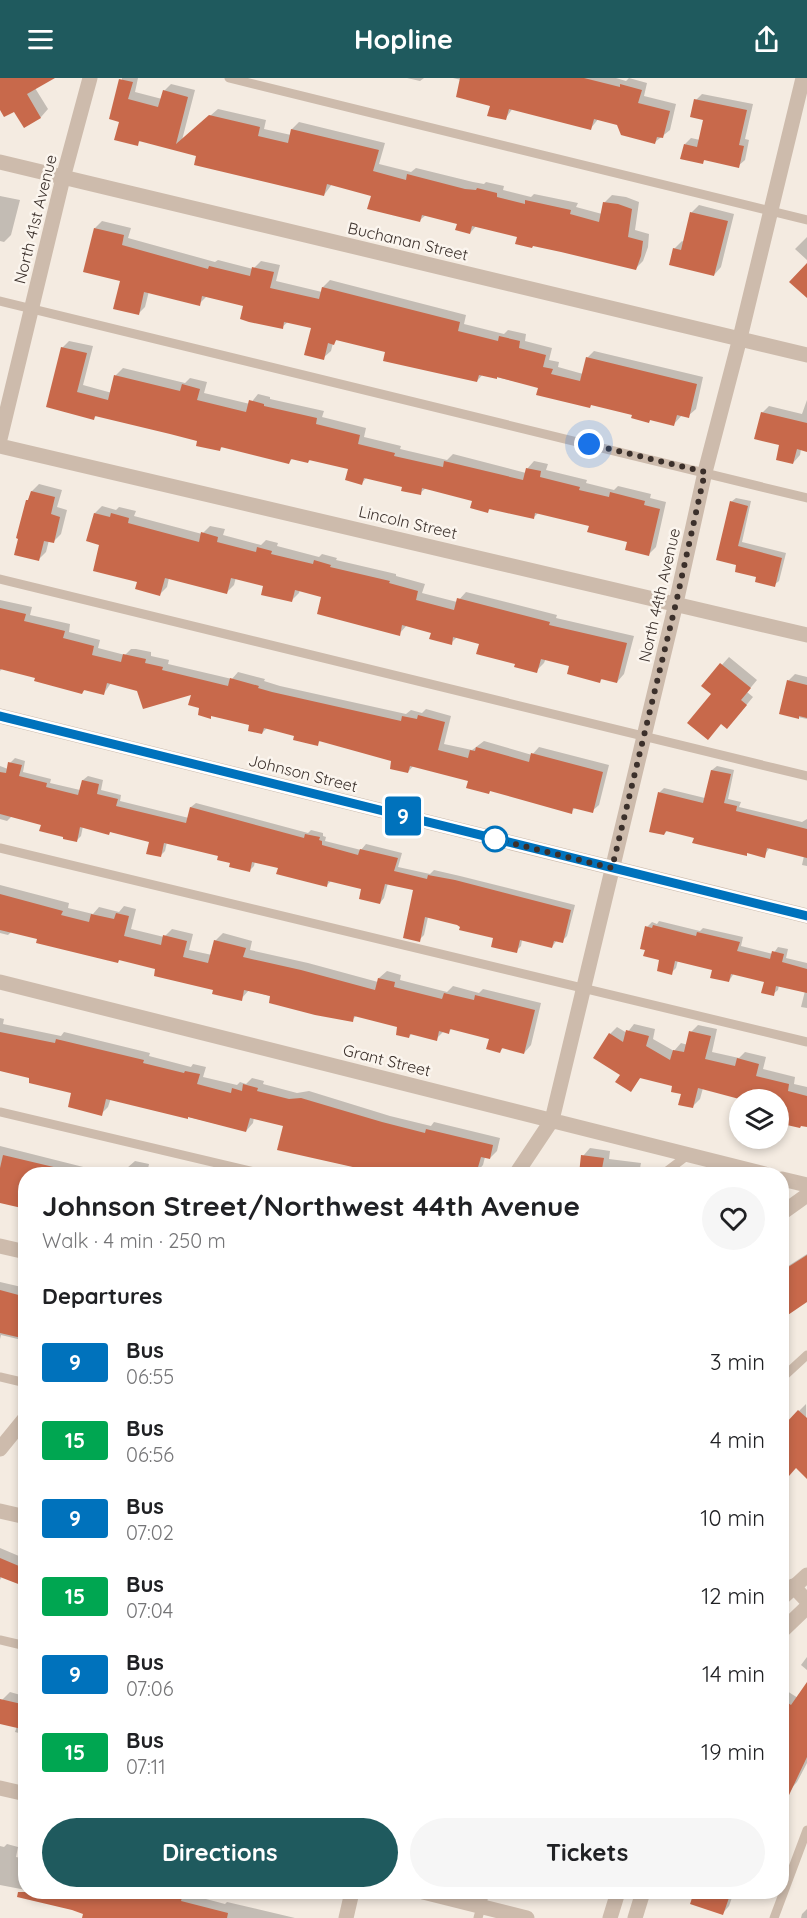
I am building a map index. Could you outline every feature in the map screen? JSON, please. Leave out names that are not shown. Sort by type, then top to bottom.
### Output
[{"type":"street","name":"North 41st Avenue","points":[[0,439],[63,178],[90,78]]},
{"type":"street","name":"North 44th Avenue","points":[[552,1120],[676,603],[705,472],[771,211],[800,80]]},
{"type":"street","name":"Buchanan Street","points":[[0,162],[807,355]]},
{"type":"street","name":"Lincoln Street","points":[[0,446],[807,635]]},
{"type":"street","name":"Johnson Street","points":[[0,716],[807,916]]},
{"type":"street","name":"Grant Street","points":[[0,982],[737,1167]]},
{"type":"street","points":[[521,1167],[552,1120]]},
{"type":"street","points":[[789,1181],[807,1185]]},
{"type":"street","points":[[789,1208],[807,1195]]},
{"type":"street","points":[[0,1246],[18,1250]]},
{"type":"street","points":[[0,1449],[18,1427]]},
{"type":"street","points":[[0,1511],[18,1515]]},
{"type":"street","points":[[789,1590],[807,1575]]},
{"type":"street","points":[[793,1586],[807,1601]]},
{"type":"street","points":[[789,1624],[807,1607]]},
{"type":"street","points":[[0,1788],[18,1792]]},
{"type":"street","points":[[346,1918],[350,1899]]},
{"type":"street","points":[[454,1899],[527,1918]]},
{"type":"street","points":[[610,1918],[616,1899]]},
{"type":"street","points":[[635,1918],[641,1899]]},
{"type":"lane","points":[[229,78],[807,220]]},
{"type":"lane","points":[[0,300],[807,498]]},
{"type":"lane","points":[[0,579],[807,776]]},
{"type":"lane","points":[[0,848],[807,1042]]},
{"type":"lane","points":[[0,1112],[233,1167]]},
{"type":"lane","points":[[672,1167],[688,1155]]},
{"type":"lane","points":[[789,1372],[807,1355]]},
{"type":"lane","points":[[0,1377],[18,1381]]},
{"type":"lane","points":[[0,1640],[18,1644]]},
{"type":"lane","points":[[789,1878],[807,1830]]},
{"type":"lane","points":[[774,1918],[781,1899]]},
{"type":"building","points":[[0,78],[55,78],[27,94],[41,118],[24,128],[14,112],[4,117],[0,110]]},
{"type":"building","points":[[460,78],[584,78],[642,90],[638,103],[670,111],[663,138],[657,137],[655,144],[621,135],[617,125],[594,119],[591,130],[509,109],[506,120],[487,116],[490,106],[456,97]]},
{"type":"building","points":[[119,79],[133,82],[128,99],[158,107],[163,90],[188,97],[176,144],[209,115],[260,127],[258,136],[288,143],[291,129],[379,150],[373,171],[406,180],[407,174],[465,189],[476,190],[477,188],[497,193],[497,197],[525,204],[525,200],[571,210],[570,214],[599,222],[603,202],[618,204],[632,209],[628,237],[643,241],[641,256],[636,270],[533,246],[532,248],[515,244],[517,237],[472,226],[470,234],[455,230],[457,224],[422,215],[420,222],[367,209],[371,196],[327,184],[324,196],[194,165],[196,156],[139,141],[138,146],[114,140],[119,122],[109,119]]},
{"type":"building","points":[[694,99],[747,110],[739,145],[744,146],[739,168],[704,160],[703,164],[680,159],[684,144],[697,147],[703,120],[690,117]]},
{"type":"building","points":[[690,212],[728,221],[714,276],[669,265],[673,248],[681,250]]},
{"type":"building","points":[[94,228],[124,235],[122,245],[208,269],[209,266],[250,276],[252,267],[274,272],[270,288],[319,299],[322,287],[460,322],[458,331],[498,341],[499,336],[520,341],[519,348],[546,355],[543,367],[553,369],[551,374],[580,381],[586,357],[697,384],[689,418],[677,415],[674,426],[650,420],[649,423],[631,418],[632,415],[536,395],[538,388],[497,377],[497,379],[479,375],[477,382],[383,361],[385,352],[336,340],[334,345],[328,343],[324,360],[304,355],[311,328],[284,322],[283,329],[249,322],[240,319],[243,306],[202,296],[200,306],[144,292],[139,315],[113,309],[120,281],[83,272]]},
{"type":"building","points":[[807,263],[807,298],[789,282]]},
{"type":"building","points":[[61,347],[87,353],[77,392],[108,400],[114,375],[180,391],[182,384],[200,389],[197,400],[246,412],[249,400],[264,404],[264,406],[317,418],[316,424],[360,435],[358,444],[395,453],[394,456],[443,467],[444,461],[523,480],[526,468],[541,471],[540,477],[580,487],[579,490],[609,497],[610,492],[645,501],[644,505],[660,509],[649,556],[625,550],[627,542],[587,532],[589,526],[535,513],[534,519],[489,509],[488,513],[470,508],[472,501],[422,488],[421,495],[401,491],[402,487],[364,478],[362,485],[345,480],[348,469],[309,460],[308,463],[291,459],[289,464],[221,447],[220,451],[196,446],[197,441],[170,434],[95,416],[94,420],[46,407]]},
{"type":"building","points":[[761,412],[807,423],[807,452],[797,449],[793,464],[776,460],[779,445],[754,439]]},
{"type":"building","points":[[31,491],[55,497],[51,514],[60,517],[54,543],[44,541],[39,561],[14,555],[26,500]]},
{"type":"building","points":[[730,501],[748,506],[738,546],[782,558],[775,587],[755,582],[756,577],[735,572],[736,565],[716,560]]},
{"type":"building","points":[[94,513],[110,517],[111,513],[129,518],[128,523],[199,542],[201,532],[218,537],[217,542],[256,552],[257,547],[272,551],[271,554],[313,564],[314,560],[331,565],[330,567],[390,581],[389,583],[418,591],[416,600],[454,610],[457,598],[550,622],[549,625],[627,643],[617,683],[601,679],[600,683],[567,674],[569,666],[541,659],[537,673],[514,667],[515,664],[476,654],[479,644],[453,637],[452,645],[429,639],[431,633],[402,625],[400,636],[317,614],[321,597],[295,590],[292,602],[261,595],[263,586],[231,578],[227,594],[165,578],[160,596],[135,589],[137,582],[93,571],[99,545],[86,541]]},
{"type":"building","points":[[0,608],[26,614],[24,621],[65,631],[63,638],[94,646],[92,655],[121,662],[123,654],[146,659],[145,663],[163,667],[162,670],[228,686],[230,678],[272,692],[401,721],[402,716],[417,719],[418,715],[445,722],[438,750],[468,758],[470,750],[475,751],[476,747],[529,762],[531,753],[603,772],[593,813],[573,808],[572,814],[490,791],[489,794],[466,788],[468,781],[410,766],[408,773],[390,769],[391,761],[319,741],[318,746],[293,740],[294,736],[264,728],[262,734],[248,731],[249,725],[198,715],[199,708],[188,705],[191,695],[143,709],[137,691],[107,683],[104,695],[84,690],[82,694],[34,681],[35,678],[0,669]]},
{"type":"building","points":[[720,663],[751,688],[741,700],[747,705],[727,729],[721,724],[708,740],[687,723],[711,694],[701,686]]},
{"type":"building","points":[[787,680],[807,685],[807,718],[799,716],[799,719],[779,714]]},
{"type":"building","points":[[8,762],[22,765],[19,776],[47,783],[46,787],[78,795],[82,780],[99,784],[97,794],[118,799],[116,806],[186,823],[190,807],[304,838],[305,834],[320,837],[322,845],[358,855],[360,849],[398,858],[394,871],[427,879],[428,875],[455,880],[571,910],[563,943],[554,941],[552,948],[520,940],[517,953],[491,947],[493,938],[459,930],[460,927],[457,925],[425,917],[420,942],[403,938],[413,890],[385,884],[380,904],[359,899],[361,889],[328,881],[327,887],[276,874],[278,868],[252,862],[250,872],[229,867],[230,863],[217,860],[218,856],[164,843],[161,857],[146,854],[149,842],[110,832],[109,835],[80,827],[77,842],[63,839],[63,837],[39,831],[41,825],[0,814],[0,772],[6,773]]},
{"type":"building","points":[[711,770],[731,774],[724,803],[737,806],[736,811],[807,829],[807,858],[767,848],[765,858],[747,853],[747,856],[692,843],[694,838],[666,831],[664,835],[649,832],[658,792],[703,803]]},
{"type":"building","points":[[0,894],[63,911],[61,915],[89,922],[91,914],[114,919],[116,913],[129,916],[124,936],[161,945],[163,935],[187,941],[183,957],[208,963],[214,940],[246,948],[243,957],[375,990],[378,978],[395,982],[394,987],[442,999],[444,993],[474,1000],[475,995],[535,1010],[524,1054],[502,1048],[500,1053],[486,1049],[489,1039],[450,1029],[449,1034],[439,1031],[437,1041],[410,1034],[409,1038],[396,1035],[397,1027],[354,1016],[353,1022],[315,1015],[269,1003],[270,996],[244,990],[242,1001],[212,994],[213,990],[154,976],[155,969],[119,960],[118,963],[36,943],[37,939],[0,930]]},
{"type":"building","points":[[653,925],[696,936],[697,932],[740,942],[737,951],[770,959],[772,951],[784,954],[782,962],[807,969],[807,993],[776,986],[774,996],[761,993],[764,982],[731,974],[729,982],[710,978],[712,970],[675,961],[672,975],[657,971],[659,960],[643,956],[645,950],[640,949],[645,926],[652,928]]},
{"type":"building","points":[[626,1030],[649,1036],[646,1046],[670,1060],[673,1050],[684,1052],[689,1031],[711,1036],[705,1059],[735,1066],[737,1058],[759,1064],[756,1076],[789,1084],[788,1089],[729,1089],[729,1096],[698,1088],[693,1108],[678,1105],[681,1094],[671,1092],[672,1086],[640,1078],[631,1092],[615,1082],[620,1075],[593,1058],[609,1033],[623,1042]]},
{"type":"building","points":[[0,1032],[55,1043],[56,1039],[144,1060],[143,1063],[184,1073],[185,1071],[200,1074],[197,1084],[231,1093],[232,1088],[242,1091],[243,1084],[258,1088],[257,1091],[289,1099],[301,1098],[425,1133],[426,1129],[493,1145],[490,1159],[481,1157],[478,1167],[353,1167],[277,1150],[283,1126],[250,1118],[246,1132],[106,1099],[102,1116],[68,1107],[71,1093],[29,1083],[29,1078],[0,1071]]},
{"type":"building","points":[[789,1091],[807,1096],[807,1127],[801,1126],[800,1128],[789,1126]]},
{"type":"building","points":[[3,1155],[54,1167],[18,1167],[18,1207],[0,1203],[0,1168]]},
{"type":"building","points":[[581,1155],[604,1158],[602,1167],[580,1167]]},
{"type":"building","points":[[807,1255],[807,1302],[789,1314],[789,1267]]},
{"type":"building","points":[[0,1290],[18,1295],[18,1337],[0,1333]]},
{"type":"building","points":[[798,1410],[807,1418],[807,1479],[796,1468],[789,1476],[789,1420]]},
{"type":"building","points":[[0,1558],[18,1566],[18,1584],[0,1577]]},
{"type":"building","points":[[807,1682],[807,1757],[789,1795],[789,1704],[791,1705]]},
{"type":"building","points":[[0,1699],[18,1703],[18,1728],[0,1724]]},
{"type":"building","points":[[25,1899],[182,1899],[181,1901],[228,1913],[227,1918],[82,1918],[83,1914]]},
{"type":"building","points":[[692,1899],[729,1899],[723,1915],[690,1904]]},
{"type":"bus line","name":"9","points":[[0,716],[807,916]]},
{"type":"route","points":[[495,839],[612,868],[671,626],[705,472],[589,444]]}]
